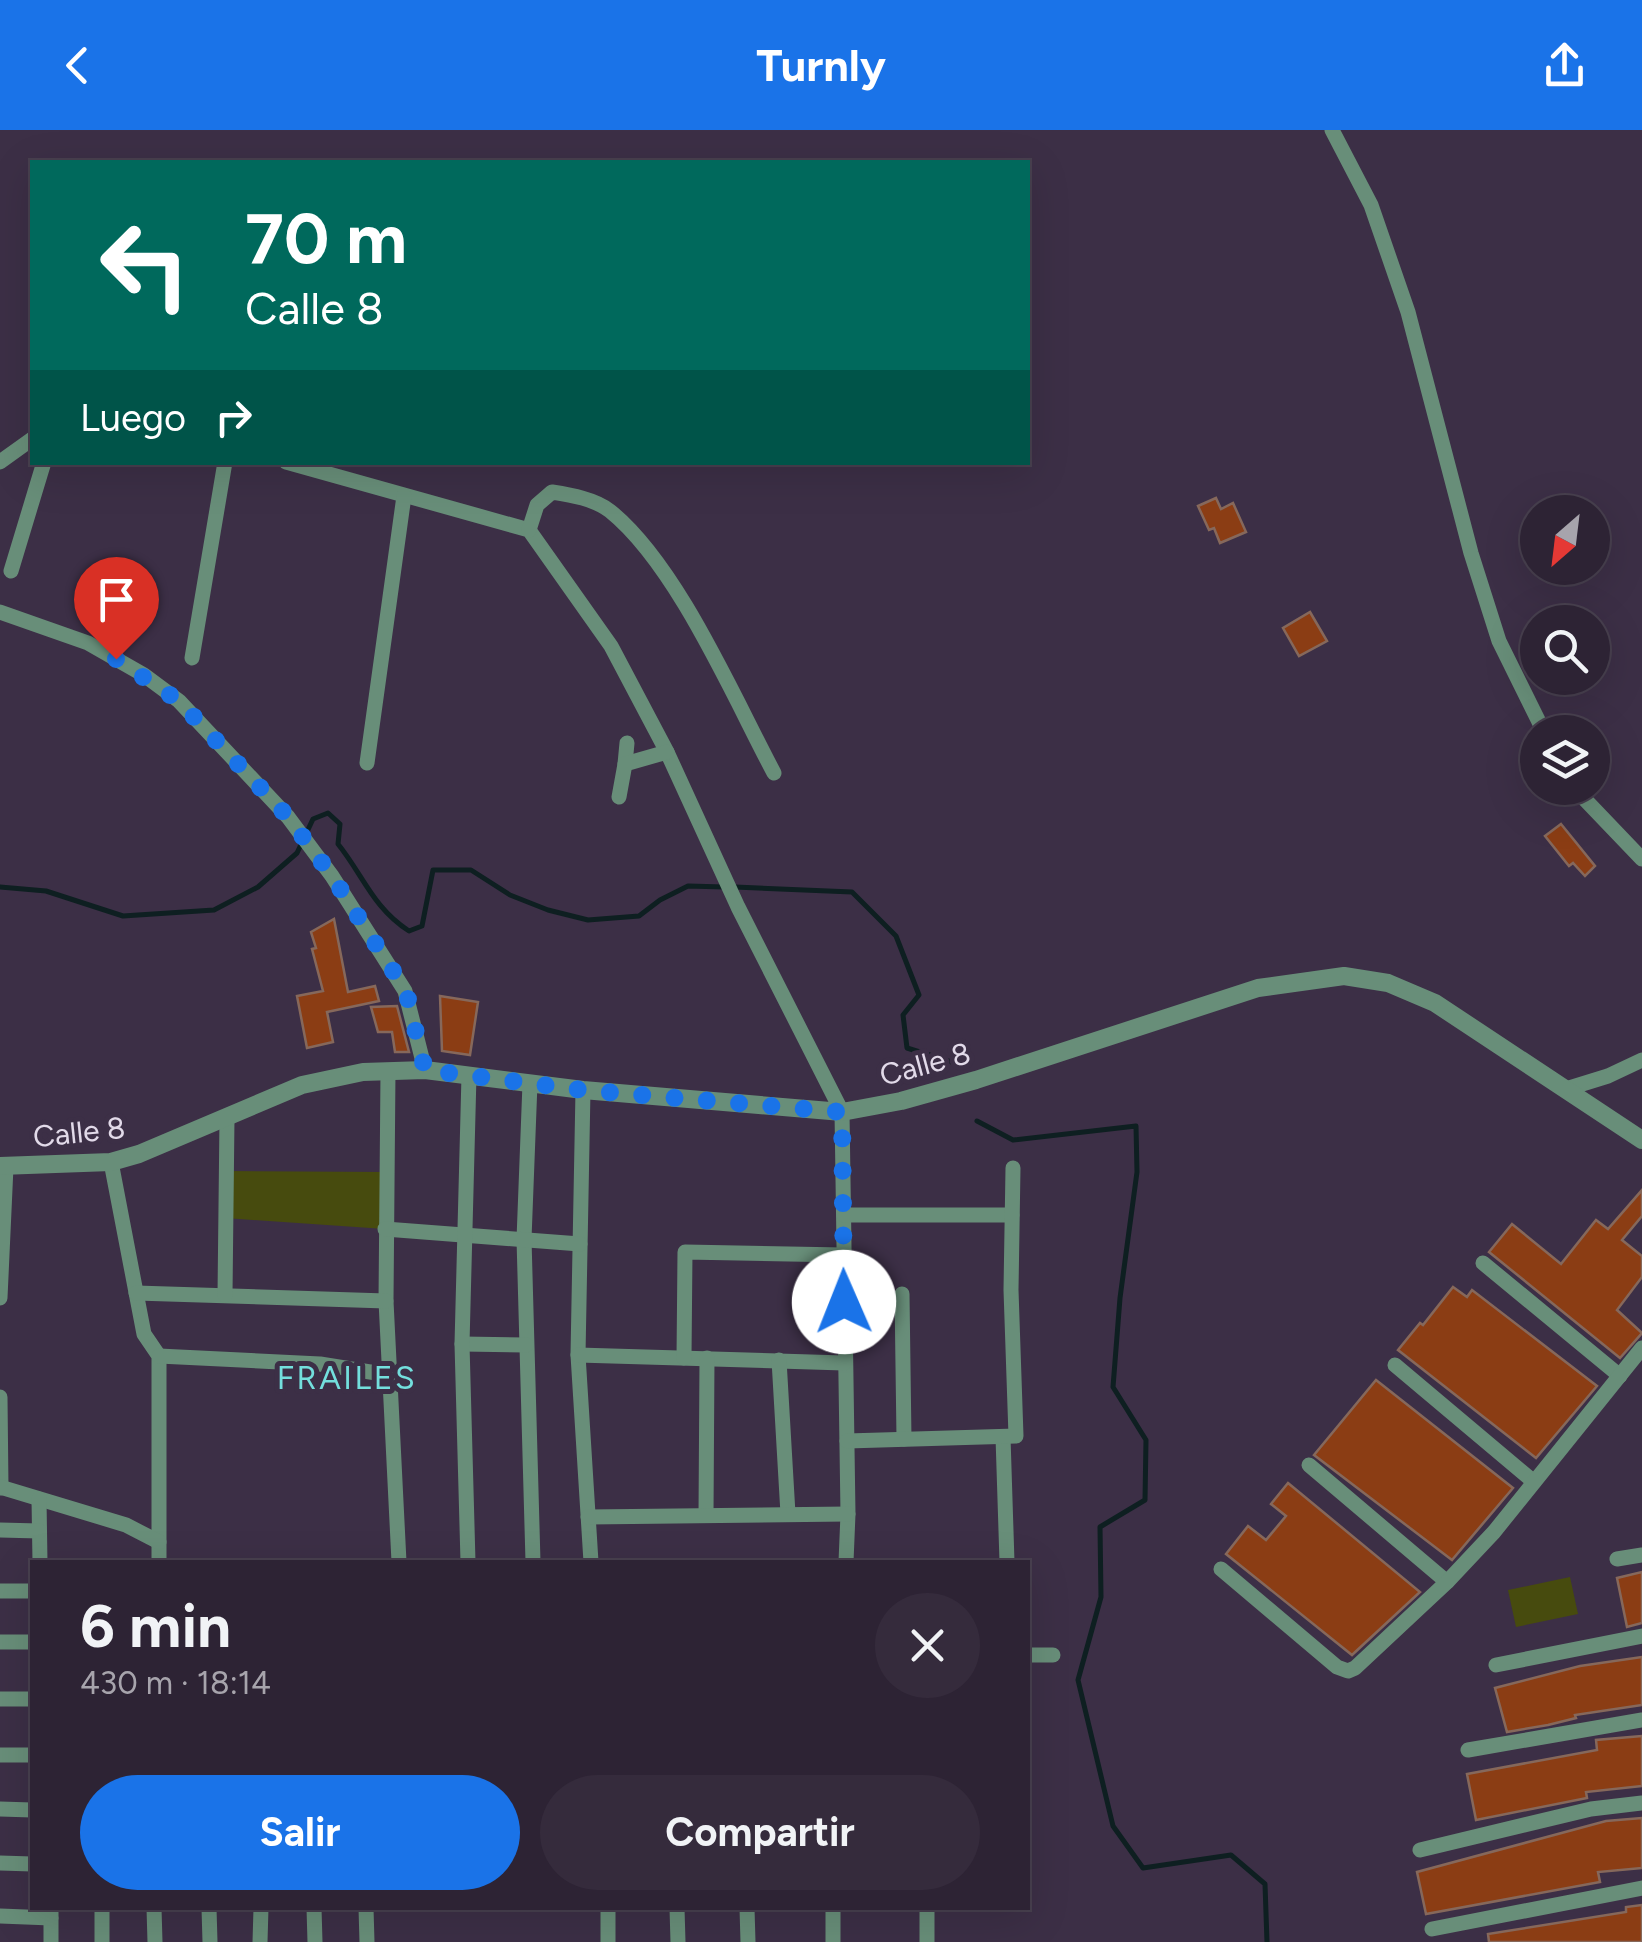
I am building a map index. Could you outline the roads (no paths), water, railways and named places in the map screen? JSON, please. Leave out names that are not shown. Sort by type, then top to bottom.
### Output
[{"type":"street","points":[[1332,130],[1370,205],[1408,312],[1471,553],[1499,641],[1536,715]]},
{"type":"street","points":[[0,462],[30,440]]},
{"type":"street","points":[[11,570],[43,465]]},
{"type":"street","points":[[192,658],[224,465]]},
{"type":"street","points":[[296,465],[529,530],[611,646],[667,752],[842,1112],[846,1560]]},
{"type":"street","points":[[529,530],[538,506],[552,492],[575,495],[608,509],[650,550],[774,773]]},
{"type":"street","points":[[367,763],[404,496]]},
{"type":"street","points":[[0,612],[88,643],[144,675],[179,701],[288,817],[332,876],[406,991],[425,1070]]},
{"type":"street","points":[[618,796],[627,743]]},
{"type":"street","points":[[625,764],[667,752]]},
{"type":"street","points":[[1590,805],[1642,859]]},
{"type":"street","name":"Calle 8","points":[[3,1166],[111,1162],[302,1085],[364,1072],[425,1070],[583,1090],[842,1112],[902,1101],[976,1080],[1258,988],[1344,976],[1388,983],[1435,1003],[1642,1140]]},
{"type":"street","points":[[1566,1090],[1642,1060]]},
{"type":"street","points":[[388,1071],[386,1301],[399,1560]]},
{"type":"street","points":[[468,1560],[462,1344],[469,1075]]},
{"type":"street","points":[[530,1083],[524,1239],[533,1560]]},
{"type":"street","points":[[583,1090],[578,1355],[591,1560]]},
{"type":"street","points":[[225,1295],[227,1118]]},
{"type":"street","points":[[111,1162],[144,1334],[159,1356],[159,1560]]},
{"type":"street","points":[[0,1298],[3,1166]]},
{"type":"street","points":[[847,1442],[1016,1436],[1013,1168]]},
{"type":"street","points":[[844,1215],[1012,1215]]},
{"type":"street","points":[[385,1229],[580,1244]]},
{"type":"street","points":[[684,1358],[685,1252],[843,1256]]},
{"type":"street","points":[[1483,1262],[1620,1376]]},
{"type":"street","points":[[136,1293],[386,1301]]},
{"type":"street","points":[[902,1294],[904,1439]]},
{"type":"street","points":[[462,1344],[526,1344]]},
{"type":"street","points":[[1222,1569],[1337,1666],[1348,1671],[1355,1668],[1494,1532],[1642,1348]]},
{"type":"street","points":[[578,1355],[844,1363]]},
{"type":"street","points":[[159,1356],[320,1364],[390,1375]]},
{"type":"street","points":[[706,1515],[707,1358]]},
{"type":"street","points":[[779,1360],[788,1514]]},
{"type":"street","points":[[1395,1365],[1534,1482]]},
{"type":"street","points":[[0,1397],[1,1488],[126,1525],[159,1542]]},
{"type":"street","points":[[1003,1436],[1007,1560]]},
{"type":"street","points":[[1308,1465],[1447,1582]]},
{"type":"street","points":[[38,1499],[40,1560]]},
{"type":"street","points":[[588,1517],[848,1514]]},
{"type":"street","points":[[0,1530],[39,1530]]},
{"type":"street","points":[[1617,1559],[1642,1555]]},
{"type":"street","points":[[0,1591],[30,1590]]},
{"type":"street","points":[[1496,1665],[1642,1636]]},
{"type":"street","points":[[0,1642],[30,1642]]},
{"type":"street","points":[[1030,1655],[1053,1655]]},
{"type":"street","points":[[0,1699],[30,1700]]},
{"type":"street","points":[[1468,1750],[1642,1720]]},
{"type":"street","points":[[0,1755],[30,1755]]},
{"type":"street","points":[[1420,1850],[1590,1809],[1642,1803]]},
{"type":"street","points":[[0,1809],[30,1810]]},
{"type":"street","points":[[0,1863],[30,1864]]},
{"type":"street","points":[[1432,1929],[1642,1888]]},
{"type":"street","points":[[102,1910],[102,1942]]},
{"type":"street","points":[[154,1910],[155,1942]]},
{"type":"street","points":[[209,1910],[210,1942]]},
{"type":"street","points":[[260,1942],[261,1910]]},
{"type":"street","points":[[314,1910],[315,1942]]},
{"type":"street","points":[[366,1910],[366,1942]]},
{"type":"street","points":[[608,1910],[608,1942]]},
{"type":"street","points":[[677,1910],[678,1942]]},
{"type":"street","points":[[747,1910],[748,1942]]},
{"type":"street","points":[[833,1910],[833,1942]]},
{"type":"street","points":[[927,1910],[927,1942]]},
{"type":"street","points":[[0,1916],[50,1913],[51,1942]]},
{"type":"waterway","points":[[0,887],[46,891],[123,916],[214,910],[258,887],[297,853],[313,819],[328,813],[340,824],[338,844],[369,890],[386,912],[409,931],[422,926],[433,870],[471,870],[510,895],[588,920],[639,916],[688,886],[724,887]]},
{"type":"waterway","points":[[735,887],[852,892],[896,936],[919,995],[903,1015],[907,1048],[955,1063]]},
{"type":"waterway","points":[[977,1121],[1013,1140],[1136,1126],[1137,1172],[1113,1387],[1146,1440],[1145,1500],[1100,1527],[1101,1597],[1078,1680],[1113,1826],[1143,1868],[1231,1855],[1265,1884],[1267,1942]]},
{"type":"district","name":"FRAILES","points":[[347,1378]]}]
